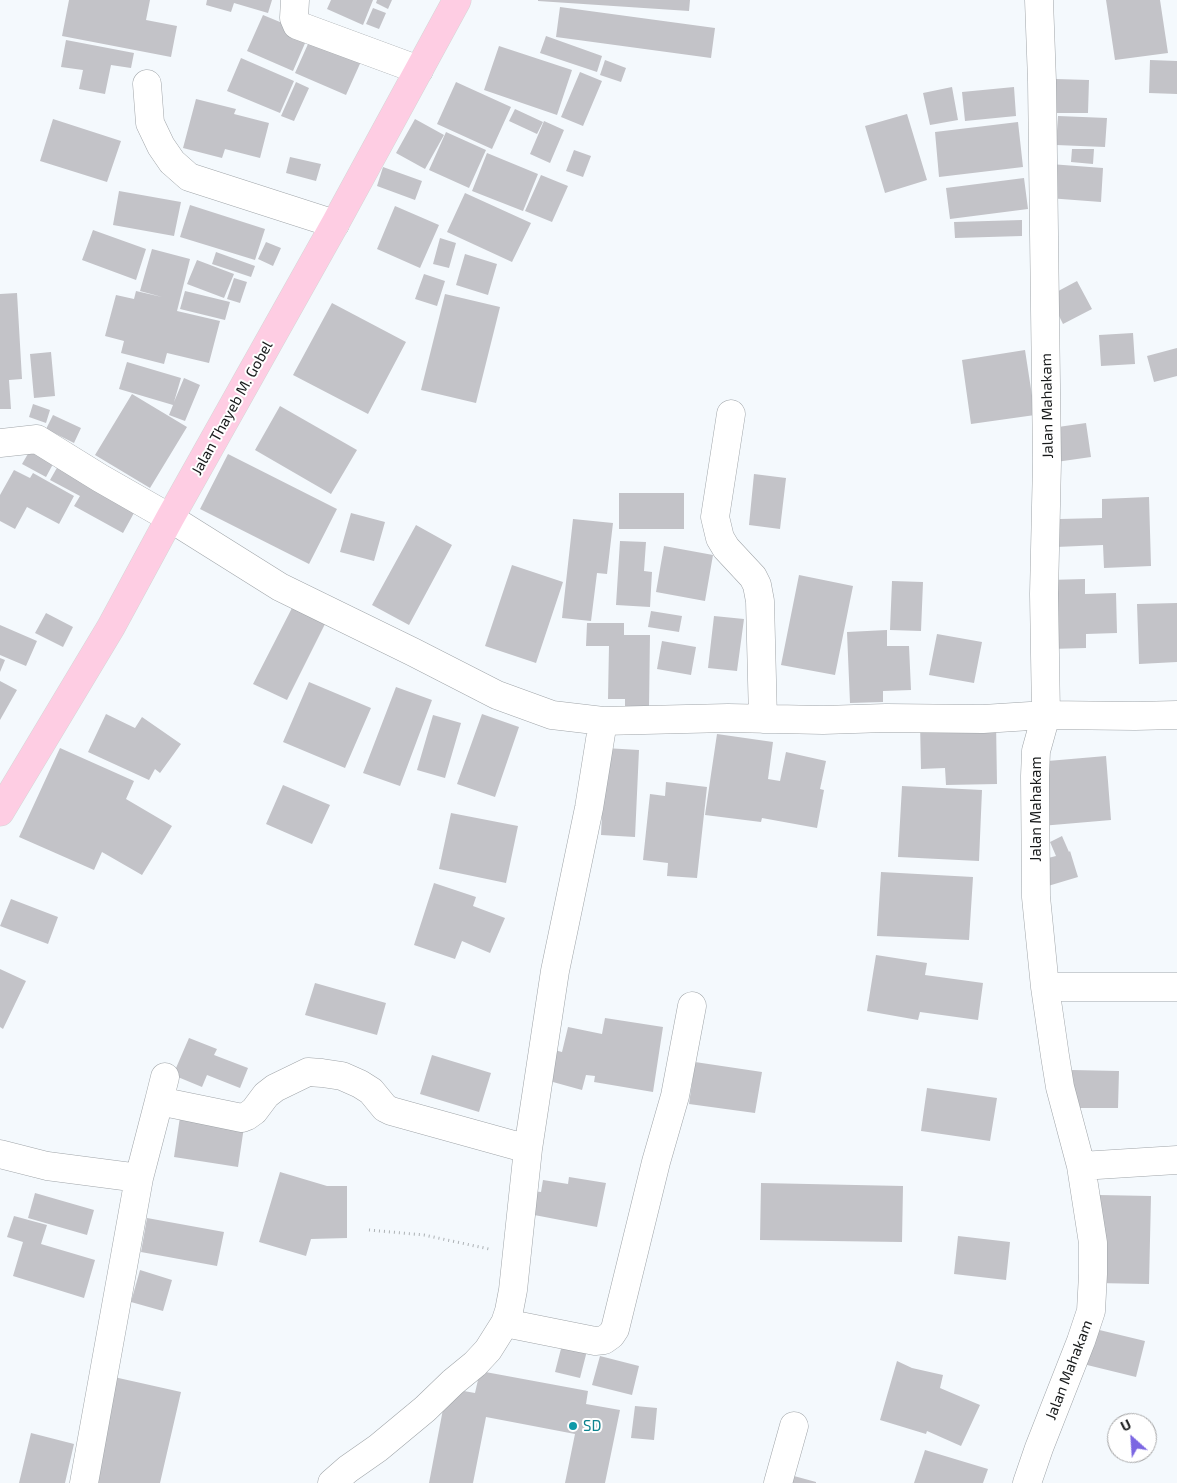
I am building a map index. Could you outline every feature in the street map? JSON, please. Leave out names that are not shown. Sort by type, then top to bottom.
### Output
[{"type":"main road","name":"Jalan Thayeb M. Gobel","points":[[0,812],[111,628],[457,0]]},
{"type":"street","points":[[295,0],[294,18],[297,25],[419,70]]},
{"type":"street","name":"Jalan Mahakam","points":[[1027,1483],[1091,1311],[1093,1243],[1081,1166],[1060,1087],[1045,987],[1036,897],[1036,750],[1046,715],[1044,594],[1047,462],[1042,81],[1039,0]]},
{"type":"street","points":[[147,84],[150,123],[161,146],[172,162],[189,177],[335,224]]},
{"type":"street","points":[[731,414],[715,517],[720,538],[726,548],[758,585],[760,601],[762,719]]},
{"type":"street","points":[[0,443],[37,439],[170,518],[280,588],[404,648],[497,696],[552,714],[602,721],[683,719],[982,719],[1046,715],[1177,715]]},
{"type":"street","points":[[332,1483],[425,1409],[475,1364],[488,1350],[505,1323],[509,1311],[518,1255],[528,1149],[555,971],[589,808],[602,721]]},
{"type":"street","points":[[1045,987],[1177,987]]},
{"type":"street","points":[[505,1323],[595,1341],[604,1340],[615,1329],[656,1162],[675,1096],[692,1006]]},
{"type":"street","points":[[84,1483],[139,1178],[162,1089],[242,1118],[254,1110],[274,1088],[308,1072],[342,1076],[371,1091],[385,1108],[391,1111],[528,1149]]},
{"type":"street","points":[[0,1154],[47,1166],[139,1178]]},
{"type":"street","points":[[1081,1166],[1177,1160]]},
{"type":"street","points":[[778,1483],[794,1426]]},
{"type":"path","points":[[368,1230],[424,1235],[518,1255]]},
{"type":"building","points":[[69,0],[150,0],[146,20],[177,26],[171,57],[62,36]]},
{"type":"building","points":[[207,0],[272,0],[268,13],[234,3],[231,12],[206,5]]},
{"type":"building","points":[[331,0],[373,0],[363,25],[327,9]]},
{"type":"building","points":[[377,0],[392,0],[388,9],[376,3]]},
{"type":"building","points":[[538,0],[690,0],[689,11]]},
{"type":"building","points":[[1106,0],[1160,0],[1168,53],[1115,60]]},
{"type":"building","points":[[560,7],[715,28],[711,58],[556,37]]},
{"type":"building","points":[[373,8],[386,13],[379,29],[366,24]]},
{"type":"building","points":[[263,15],[309,34],[293,71],[247,51]]},
{"type":"building","points":[[312,35],[363,57],[346,95],[295,73]]},
{"type":"building","points":[[546,36],[602,56],[597,72],[540,53]]},
{"type":"building","points":[[66,40],[134,53],[131,68],[111,65],[105,94],[79,89],[83,70],[61,67]]},
{"type":"building","points":[[499,46],[572,70],[557,115],[484,90]]},
{"type":"building","points":[[241,58],[294,81],[280,113],[227,91]]},
{"type":"building","points":[[605,60],[626,68],[621,82],[600,75]]},
{"type":"building","points":[[1150,60],[1177,61],[1177,94],[1149,93]]},
{"type":"building","points":[[580,72],[602,81],[583,126],[561,117]]},
{"type":"building","points":[[1056,79],[1089,80],[1088,113],[1056,113]]},
{"type":"building","points":[[296,82],[309,88],[294,121],[281,116]]},
{"type":"building","points":[[456,82],[511,107],[492,149],[437,124]]},
{"type":"building","points":[[952,87],[958,120],[930,125],[923,93]]},
{"type":"building","points":[[1014,87],[1016,116],[965,121],[962,92]]},
{"type":"building","points":[[196,99],[236,109],[234,114],[269,123],[260,158],[225,149],[222,158],[183,148]]},
{"type":"building","points":[[515,109],[543,122],[537,134],[509,121]]},
{"type":"building","points":[[907,114],[927,180],[885,193],[865,126]]},
{"type":"building","points":[[1058,116],[1107,118],[1105,147],[1056,145]]},
{"type":"building","points":[[53,119],[121,141],[107,182],[40,161]]},
{"type":"building","points":[[415,119],[444,135],[425,169],[396,153]]},
{"type":"building","points":[[544,121],[564,130],[550,163],[530,154]]},
{"type":"building","points":[[1018,122],[1023,167],[939,177],[935,132]]},
{"type":"building","points":[[446,132],[486,150],[469,188],[429,170]]},
{"type":"building","points":[[1072,149],[1094,149],[1093,164],[1071,162]]},
{"type":"building","points":[[574,150],[591,156],[583,177],[566,171]]},
{"type":"building","points":[[487,153],[538,174],[523,211],[472,191]]},
{"type":"building","points":[[290,157],[321,164],[316,181],[286,173]]},
{"type":"building","points":[[1050,164],[1103,168],[1101,202],[1048,198]]},
{"type":"building","points":[[383,167],[422,181],[415,200],[377,186]]},
{"type":"building","points":[[541,175],[568,186],[552,222],[525,211]]},
{"type":"building","points":[[1024,178],[1028,209],[950,219],[946,188]]},
{"type":"building","points":[[119,191],[181,202],[174,236],[113,225]]},
{"type":"building","points":[[465,193],[531,223],[512,262],[447,232]]},
{"type":"building","points":[[190,205],[265,229],[255,260],[180,237]]},
{"type":"building","points":[[395,206],[439,225],[420,268],[377,249]]},
{"type":"building","points":[[1022,220],[1022,236],[955,238],[954,222]]},
{"type":"building","points":[[93,230],[146,249],[136,280],[82,260]]},
{"type":"building","points":[[440,238],[456,243],[449,268],[433,264]]},
{"type":"building","points":[[266,242],[281,248],[273,266],[258,259]]},
{"type":"building","points":[[152,249],[190,259],[177,311],[220,321],[209,363],[167,353],[164,364],[121,353],[124,341],[105,336],[116,295],[134,299],[136,291],[162,297],[140,291]]},
{"type":"building","points":[[216,252],[255,266],[251,277],[212,264]]},
{"type":"building","points":[[465,254],[497,264],[488,295],[456,285]]},
{"type":"building","points":[[197,260],[234,274],[224,298],[187,284]]},
{"type":"building","points":[[424,274],[445,281],[437,306],[415,299]]},
{"type":"building","points":[[234,278],[247,282],[240,303],[227,299]]},
{"type":"building","points":[[1077,281],[1092,309],[1063,324],[1049,296]]},
{"type":"building","points":[[185,291],[230,302],[225,320],[180,309]]},
{"type":"building","points":[[17,293],[22,379],[9,380],[11,409],[0,409],[0,294]]},
{"type":"building","points":[[445,294],[500,307],[476,403],[421,390]]},
{"type":"building","points":[[332,303],[406,342],[368,414],[293,375]]},
{"type":"building","points":[[1133,333],[1135,364],[1101,366],[1099,335]]},
{"type":"building","points":[[1177,348],[1177,376],[1154,382],[1147,356]]},
{"type":"building","points":[[1025,350],[1035,415],[971,424],[962,360]]},
{"type":"building","points":[[51,352],[55,396],[34,398],[30,354]]},
{"type":"building","points":[[127,362],[181,378],[174,402],[184,378],[200,385],[185,421],[169,415],[173,405],[119,389]]},
{"type":"building","points":[[132,394],[187,427],[150,488],[95,455]]},
{"type":"building","points":[[33,404],[50,410],[46,423],[29,417]]},
{"type":"building","points":[[280,406],[357,450],[331,494],[255,450]]},
{"type":"building","points":[[53,415],[81,428],[74,443],[46,429]]},
{"type":"building","points":[[1086,423],[1091,457],[1056,462],[1051,428]]},
{"type":"building","points":[[36,440],[59,453],[46,477],[22,464]]},
{"type":"building","points":[[228,454],[337,509],[309,564],[200,509]]},
{"type":"building","points":[[62,459],[140,502],[123,533],[74,506],[80,496],[50,480]]},
{"type":"building","points":[[14,470],[30,478],[33,473],[74,496],[59,524],[27,507],[15,529],[0,521],[0,495]]},
{"type":"building","points":[[754,474],[786,478],[780,529],[749,525]]},
{"type":"building","points":[[619,493],[684,493],[684,529],[619,529]]},
{"type":"building","points":[[1149,497],[1151,566],[1104,568],[1103,545],[1056,547],[1060,519],[1102,518],[1102,499]]},
{"type":"building","points":[[351,513],[385,522],[374,561],[340,552]]},
{"type":"building","points":[[573,519],[613,523],[607,574],[597,573],[591,621],[562,618]]},
{"type":"building","points":[[416,525],[452,545],[409,625],[372,605]]},
{"type":"building","points":[[620,541],[646,542],[644,571],[652,572],[650,607],[616,605]]},
{"type":"building","points":[[664,546],[713,555],[705,601],[656,592]]},
{"type":"building","points":[[512,565],[563,582],[536,663],[485,646]]},
{"type":"building","points":[[799,575],[853,586],[835,675],[781,665]]},
{"type":"building","points":[[1085,579],[1085,594],[1116,593],[1117,633],[1086,634],[1086,648],[1050,649],[1048,580]]},
{"type":"building","points":[[892,581],[923,582],[921,631],[890,630]]},
{"type":"building","points":[[1177,603],[1177,662],[1139,664],[1137,604]]},
{"type":"building","points":[[293,606],[326,622],[287,700],[253,684]]},
{"type":"building","points":[[651,611],[682,616],[679,632],[648,627]]},
{"type":"building","points":[[46,613],[73,627],[63,647],[35,633]]},
{"type":"building","points":[[714,616],[744,619],[737,671],[708,668]]},
{"type":"building","points":[[587,623],[624,623],[624,635],[650,635],[649,707],[625,707],[625,699],[608,699],[609,646],[586,646]]},
{"type":"building","points":[[0,625],[37,641],[26,666],[0,655]]},
{"type":"building","points":[[887,630],[887,646],[909,646],[911,690],[883,691],[883,702],[850,703],[847,632]]},
{"type":"building","points":[[937,634],[982,642],[974,683],[929,675]]},
{"type":"building","points":[[662,641],[696,647],[691,675],[657,669]]},
{"type":"building","points":[[0,658],[5,660],[0,672]]},
{"type":"building","points":[[0,681],[17,690],[0,720]]},
{"type":"building","points":[[309,682],[371,708],[345,768],[283,742]]},
{"type":"building","points":[[396,687],[432,700],[400,786],[363,773]]},
{"type":"building","points":[[106,714],[135,728],[142,717],[181,744],[160,773],[155,769],[149,780],[88,752]]},
{"type":"building","points":[[482,714],[519,727],[495,797],[457,784]]},
{"type":"building","points":[[433,715],[461,723],[445,778],[417,770]]},
{"type":"building","points":[[996,721],[997,784],[946,785],[945,768],[921,769],[920,722]]},
{"type":"building","points":[[717,734],[773,742],[768,779],[780,781],[786,752],[826,761],[820,789],[824,790],[817,828],[762,818],[761,822],[705,815]]},
{"type":"building","points":[[60,748],[134,781],[126,799],[172,826],[142,875],[102,852],[94,870],[19,837]]},
{"type":"building","points":[[605,748],[639,750],[635,837],[601,835]]},
{"type":"building","points":[[1106,756],[1111,820],[1041,826],[1036,762]]},
{"type":"building","points":[[666,782],[707,787],[697,878],[667,876],[668,863],[643,860],[650,794],[665,796]]},
{"type":"building","points":[[283,785],[330,805],[312,844],[266,824]]},
{"type":"building","points":[[902,786],[982,790],[979,861],[898,857]]},
{"type":"building","points":[[451,813],[518,826],[506,883],[439,869]]},
{"type":"building","points":[[1062,836],[1070,851],[1078,877],[1048,886],[1040,860],[1056,856],[1050,842]]},
{"type":"building","points":[[881,872],[973,877],[969,940],[877,936]]},
{"type":"building","points":[[434,883],[476,897],[473,906],[505,918],[490,953],[462,941],[455,959],[414,945]]},
{"type":"building","points":[[11,899],[58,917],[48,944],[0,926]]},
{"type":"building","points":[[876,955],[927,963],[925,975],[983,983],[978,1020],[920,1012],[918,1020],[867,1011]]},
{"type":"building","points":[[0,969],[26,981],[3,1029],[0,1027]]},
{"type":"building","points":[[315,983],[386,1003],[377,1035],[305,1015]]},
{"type":"building","points":[[605,1018],[663,1027],[653,1092],[594,1082],[595,1076],[586,1075],[582,1090],[542,1079],[550,1049],[562,1052],[568,1027],[602,1034]]},
{"type":"building","points":[[189,1038],[217,1049],[214,1055],[248,1068],[240,1088],[207,1075],[202,1087],[173,1075]]},
{"type":"building","points":[[432,1055],[491,1073],[479,1112],[420,1094]]},
{"type":"building","points":[[695,1062],[762,1072],[755,1113],[689,1104]]},
{"type":"building","points":[[1072,1070],[1119,1071],[1118,1108],[1071,1108]]},
{"type":"building","points":[[927,1088],[997,1098],[990,1141],[921,1131]]},
{"type":"building","points":[[180,1117],[244,1127],[238,1167],[174,1157]]},
{"type":"building","points":[[280,1172],[327,1186],[347,1186],[347,1238],[311,1239],[306,1256],[259,1242]]},
{"type":"building","points":[[569,1177],[606,1183],[597,1227],[529,1214],[533,1191],[541,1192],[543,1180],[568,1184]]},
{"type":"building","points":[[761,1183],[903,1186],[902,1242],[760,1240]]},
{"type":"building","points":[[35,1193],[94,1210],[87,1235],[28,1218]]},
{"type":"building","points":[[1099,1195],[1151,1196],[1149,1284],[1096,1283]]},
{"type":"building","points":[[14,1216],[47,1225],[41,1244],[95,1260],[84,1298],[13,1276],[23,1242],[7,1237]]},
{"type":"building","points":[[147,1218],[224,1232],[217,1266],[141,1252]]},
{"type":"building","points":[[958,1236],[1010,1242],[1006,1280],[954,1274]]},
{"type":"building","points":[[140,1270],[172,1280],[163,1311],[131,1302]]},
{"type":"building","points":[[1087,1327],[1145,1341],[1136,1377],[1079,1363]]},
{"type":"building","points":[[564,1337],[589,1343],[580,1378],[555,1372]]},
{"type":"building","points":[[600,1356],[639,1366],[632,1395],[592,1385]]},
{"type":"building","points":[[897,1361],[912,1368],[943,1375],[940,1388],[980,1405],[961,1446],[927,1431],[926,1434],[880,1420]]},
{"type":"building","name":"SD","points":[[480,1371],[588,1391],[586,1404],[620,1410],[605,1483],[565,1483],[575,1434],[486,1417],[473,1483],[429,1483],[447,1388],[475,1393]]},
{"type":"building","points":[[114,1377],[181,1392],[160,1483],[95,1483]]},
{"type":"building","points":[[635,1406],[657,1408],[654,1440],[631,1438]]},
{"type":"building","points":[[31,1433],[74,1444],[65,1483],[19,1483]]},
{"type":"building","points":[[925,1450],[988,1469],[983,1483],[914,1483]]},
{"type":"building","points":[[783,1473],[816,1482],[816,1483],[780,1483]]},
{"type":"place","name":"SD","points":[[573,1426]]}]
